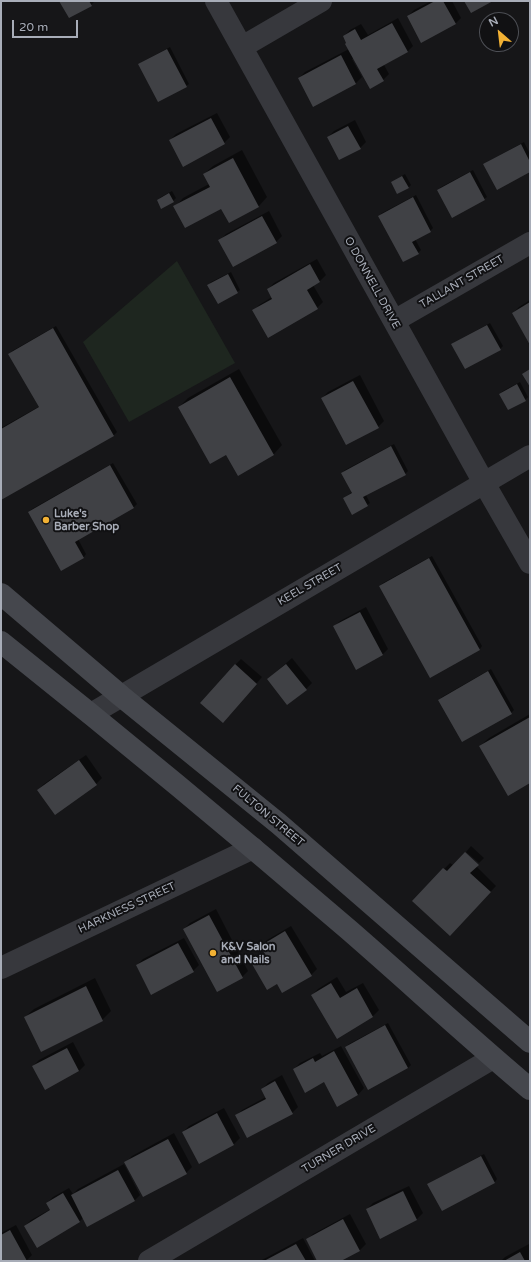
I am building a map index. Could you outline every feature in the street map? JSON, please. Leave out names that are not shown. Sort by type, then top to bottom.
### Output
[{"type":"street","name":"O DONNELL DRIVE","points":[[216,1],[530,564]]},
{"type":"street","points":[[242,48],[321,1]]},
{"type":"street","name":"TALLANT STREET","points":[[394,321],[530,243]]},
{"type":"street","name":"KEEL STREET","points":[[91,714],[530,456]]},
{"type":"street","name":"FULTON STREET","points":[[1,594],[122,696],[279,824],[529,1040]]},
{"type":"street","points":[[1,642],[91,714],[253,848],[350,931],[493,1058],[530,1088]]},
{"type":"street","name":"HARKNESS STREET","points":[[1,968],[253,848]]},
{"type":"street","name":"TURNER DRIVE","points":[[149,1261],[493,1058],[529,1040]]},
{"type":"shaded area","points":[[177,261],[235,363],[129,422],[83,342]]},
{"type":"building","points":[[59,1],[89,1],[92,6],[69,18]]},
{"type":"building","points":[[435,1],[443,1],[456,24],[421,43],[407,16]]},
{"type":"building","points":[[464,1],[493,1],[471,13]]},
{"type":"building","points":[[392,23],[408,52],[377,69],[384,81],[370,89],[345,44],[346,43],[343,36],[355,29],[361,40]]},
{"type":"building","points":[[167,49],[187,87],[158,102],[138,64]]},
{"type":"building","points":[[341,55],[356,84],[313,107],[298,78]]},
{"type":"building","points":[[211,118],[225,144],[183,167],[169,140]]},
{"type":"building","points":[[348,126],[361,149],[339,160],[327,137]]},
{"type":"building","points":[[521,144],[530,162],[530,172],[497,190],[483,164]]},
{"type":"building","points":[[233,158],[259,207],[229,223],[221,209],[185,228],[173,206],[210,187],[203,174]]},
{"type":"building","points":[[470,172],[485,200],[452,218],[437,190]]},
{"type":"building","points":[[402,176],[409,188],[397,194],[391,182]]},
{"type":"building","points":[[169,193],[174,202],[161,209],[157,200]]},
{"type":"building","points":[[413,197],[431,232],[412,242],[419,254],[403,262],[378,216]]},
{"type":"building","points":[[262,216],[277,243],[233,267],[218,240]]},
{"type":"building","points":[[310,264],[320,282],[307,290],[318,309],[268,338],[252,310],[272,299],[267,289]]},
{"type":"building","points":[[228,274],[238,293],[218,304],[207,285]]},
{"type":"building","points":[[530,302],[530,345],[512,313]]},
{"type":"building","points":[[487,325],[501,350],[465,369],[451,344]]},
{"type":"building","points":[[53,328],[114,436],[1,500],[1,429],[39,407],[8,354]]},
{"type":"building","points":[[530,369],[530,387],[522,374]]},
{"type":"building","points":[[230,377],[274,455],[238,476],[226,455],[210,464],[178,407]]},
{"type":"building","points":[[353,381],[379,428],[346,445],[321,398]]},
{"type":"building","points":[[517,384],[526,401],[508,410],[499,394]]},
{"type":"building","points":[[391,446],[406,475],[363,497],[368,506],[352,515],[343,498],[352,493],[341,473]]},
{"type":"building","points":[[110,465],[134,508],[75,542],[84,558],[61,571],[28,512]]},
{"type":"building","points":[[429,558],[480,650],[430,678],[379,586]]},
{"type":"building","points":[[360,612],[383,655],[356,670],[333,626]]},
{"type":"building","points":[[235,664],[257,684],[223,723],[200,703]]},
{"type":"building","points":[[286,664],[307,690],[287,705],[267,679]]},
{"type":"building","points":[[488,671],[512,714],[462,742],[438,700]]},
{"type":"building","points":[[530,717],[530,783],[508,796],[479,746]]},
{"type":"building","points":[[79,760],[97,785],[55,815],[37,790]]},
{"type":"building","points":[[465,852],[479,865],[470,873],[491,892],[450,936],[412,901],[443,868],[447,871]]},
{"type":"building","name":"K&V Salon and Nails","points":[[209,915],[243,978],[217,992],[183,929]]},
{"type":"building","points":[[285,931],[312,976],[282,993],[277,984],[267,990],[252,964],[266,956],[260,946]]},
{"type":"building","points":[[178,943],[194,972],[151,995],[136,965]]},
{"type":"building","points":[[331,983],[340,998],[357,988],[373,1017],[337,1039],[311,995]]},
{"type":"building","points":[[86,986],[103,1021],[41,1052],[24,1017]]},
{"type":"building","points":[[385,1025],[408,1068],[368,1090],[345,1047]]},
{"type":"building","points":[[67,1048],[79,1071],[45,1090],[32,1066]]},
{"type":"building","points":[[334,1051],[358,1095],[337,1107],[324,1082],[305,1093],[293,1069],[313,1058],[315,1062]]},
{"type":"building","points":[[275,1081],[293,1114],[247,1138],[235,1115],[266,1099],[261,1089]]},
{"type":"building","points":[[217,1113],[234,1145],[199,1164],[182,1132]]},
{"type":"building","points":[[168,1139],[187,1174],[143,1197],[124,1162]]},
{"type":"building","points":[[481,1156],[495,1183],[442,1211],[427,1184]]},
{"type":"building","points":[[118,1170],[135,1201],[87,1227],[71,1195]]},
{"type":"building","points":[[403,1191],[417,1220],[380,1239],[366,1209]]},
{"type":"building","points":[[63,1193],[80,1222],[37,1248],[24,1226],[50,1210],[46,1203]]},
{"type":"building","points":[[343,1219],[360,1251],[341,1261],[317,1261],[306,1239]]},
{"type":"building","points":[[10,1230],[27,1261],[1,1261],[1,1235]]},
{"type":"building","points":[[296,1244],[306,1261],[264,1261]]},
{"type":"building","points":[[520,1252],[525,1261],[504,1261]]},
{"type":"place","name":"Luke's Barber Shop","points":[[46,520]]},
{"type":"place","name":"K&V Salon and Nails","points":[[213,953]]}]
